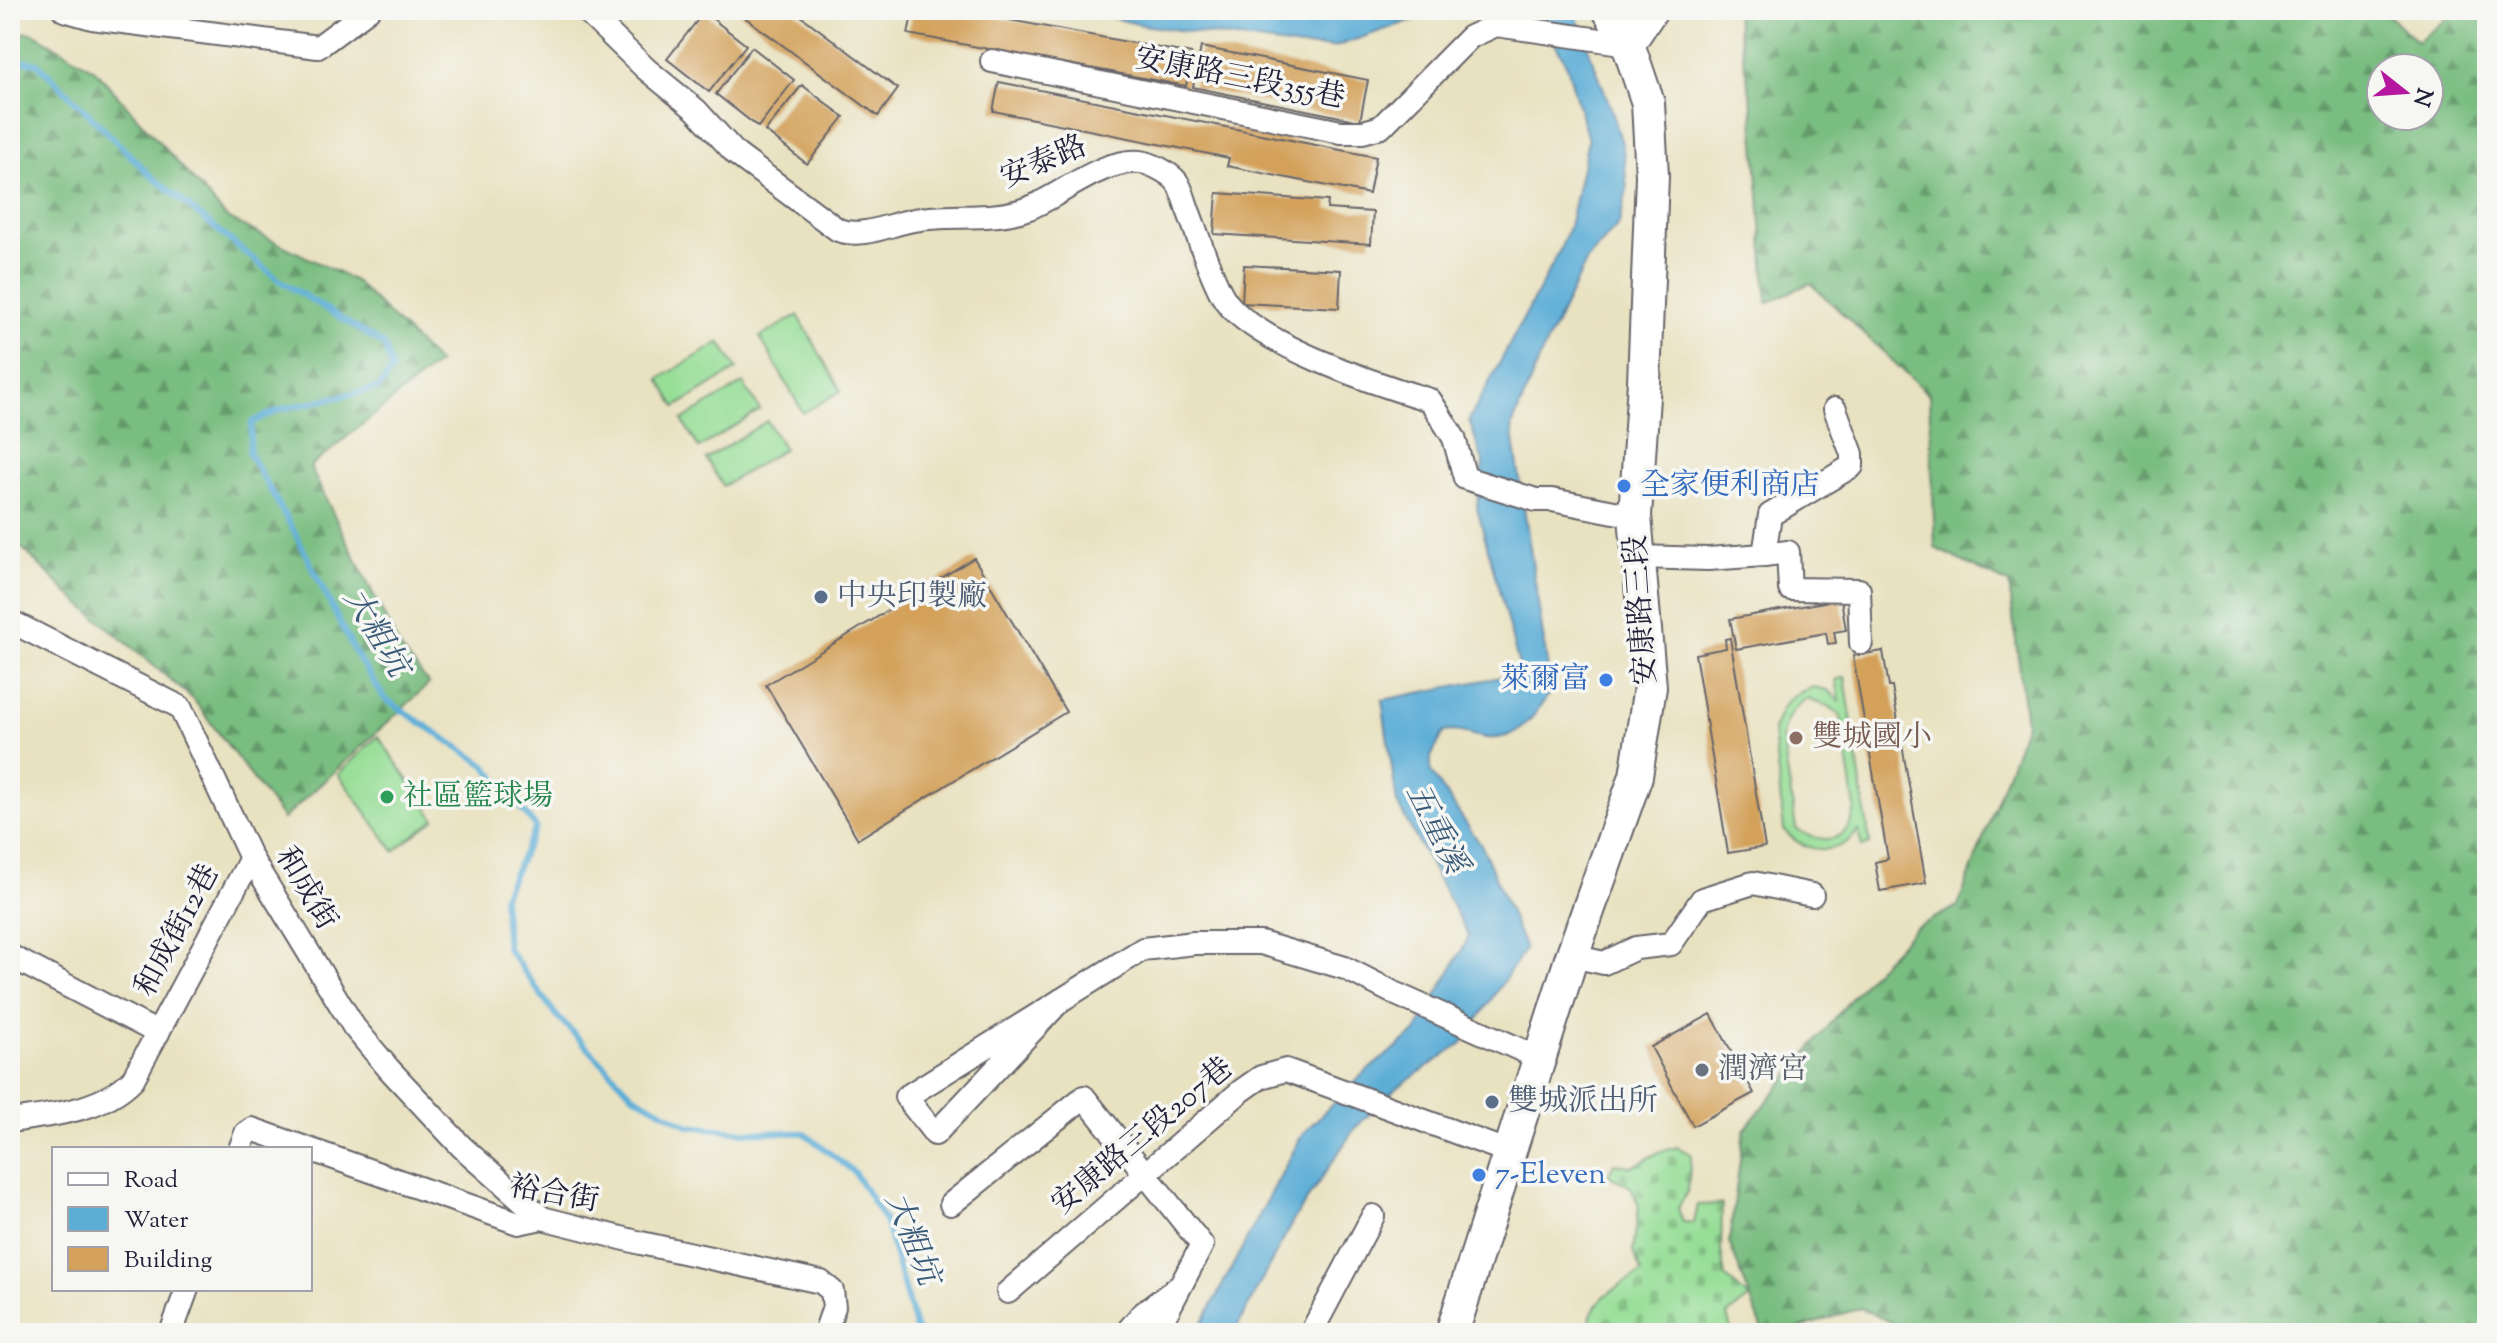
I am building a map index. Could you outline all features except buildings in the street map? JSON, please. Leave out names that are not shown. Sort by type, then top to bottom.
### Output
[{"type":"main road","name":"安康路三段","points":[[1452,1333],[1509,1152],[1527,1053],[1572,956],[1636,776],[1650,687],[1635,516],[1652,176],[1648,103],[1628,44],[1609,10]]},
{"type":"main road","points":[[1628,44],[1651,10]]},
{"type":"street","points":[[64,10],[92,18],[318,47],[368,10]]},
{"type":"street","name":"安泰路","points":[[585,10],[646,69],[696,110],[736,154],[838,230],[848,233],[869,232],[934,217],[997,215],[1027,209],[1102,168],[1140,162],[1160,169],[1177,182],[1222,296],[1239,317],[1288,346],[1366,381],[1430,400],[1454,438],[1465,478],[1536,500],[1552,500],[1635,516]]},
{"type":"street","name":"安康路三段355巷","points":[[992,61],[1341,132],[1363,132],[1381,127],[1470,37],[1496,25],[1628,44]]},
{"type":"street","points":[[1764,555],[1770,515],[1852,466],[1852,454],[1835,409]]},
{"type":"street","points":[[1638,557],[1708,559],[1788,552],[1790,589],[1859,590],[1861,643]]},
{"type":"street","name":"和成街","points":[[10,621],[180,707],[251,858],[354,1027],[462,1147],[542,1218]]},
{"type":"street","name":"和成街12巷","points":[[158,1033],[251,858]]},
{"type":"street","points":[[1572,956],[1604,963],[1636,948],[1671,944],[1702,899],[1753,883],[1812,895]]},
{"type":"street","points":[[1061,1000],[935,1134],[906,1097],[1061,1000],[1143,949],[1194,943],[1261,943],[1345,968],[1527,1053]]},
{"type":"street","points":[[10,956],[158,1033],[133,1079],[119,1093],[101,1103],[10,1121]]},
{"type":"street","name":"安康路三段207巷","points":[[1008,1292],[1241,1091],[1261,1077],[1286,1070],[1509,1152]]},
{"type":"street","points":[[951,1204],[1084,1097],[1202,1245],[1156,1333]]},
{"type":"street","name":"裕合街","points":[[241,1147],[246,1133],[252,1129],[303,1147]]},
{"type":"street","name":"裕合街","points":[[312,1150],[518,1223],[542,1218],[821,1282],[832,1291],[834,1307],[825,1333]]},
{"type":"street","points":[[1311,1333],[1373,1216]]},
{"type":"street","points":[[1126,1333],[1141,1315],[1184,1283]]},
{"type":"street","points":[[171,1333],[186,1291]]},
{"type":"green space","points":[[1740,10],[2383,10],[2417,42],[2458,10],[2487,10],[2487,1333],[1914,1333],[1860,1308],[1785,1333],[1764,1333],[1729,1242],[1744,1130],[1867,979],[1915,928],[1958,906],[2026,723],[2009,584],[1935,548],[1929,395],[1810,283],[1767,303],[1752,104],[1736,16]]},
{"type":"green space","points":[[10,32],[33,33],[95,70],[227,218],[355,281],[438,363],[310,467],[399,646],[429,684],[283,819],[193,699],[71,596],[10,536]]},
{"type":"green space","points":[[798,315],[841,391],[803,413],[760,337]]},
{"type":"green space","points":[[720,342],[737,369],[676,407],[659,379]]},
{"type":"green space","points":[[743,383],[760,410],[699,448],[682,420]]},
{"type":"green space","points":[[767,421],[784,449],[723,486],[706,459]]},
{"type":"green space","points":[[1845,677],[1870,844],[1862,847],[1858,831],[1841,845],[1811,848],[1784,830],[1773,730],[1782,708],[1791,697],[1803,691],[1814,687],[1827,690],[1840,701],[1836,680]],"holes":[[[1807,699],[1830,707],[1841,717],[1855,808],[1847,829],[1841,835],[1825,839],[1796,829],[1782,736],[1790,714]]]},
{"type":"green space","name":"社區籃球場","points":[[378,736],[435,819],[394,851],[338,774]]},
{"type":"green space","points":[[1677,1147],[1691,1154],[1688,1191],[1678,1208],[1683,1222],[1694,1223],[1698,1205],[1722,1204],[1721,1251],[1725,1277],[1750,1298],[1727,1315],[1732,1333],[1590,1333],[1592,1312],[1598,1303],[1614,1289],[1642,1273],[1633,1252],[1639,1206],[1631,1187],[1608,1175],[1614,1163],[1632,1167],[1661,1151]]},
{"type":"water","points":[[1206,9],[1294,18],[1322,15],[1335,10],[1442,10],[1334,47],[1301,47],[1142,25],[1080,10]]},
{"type":"water","name":"五重溪","points":[[1525,10],[1574,10],[1623,147],[1627,190],[1619,224],[1587,260],[1541,355],[1512,426],[1551,690],[1533,716],[1518,730],[1499,738],[1444,732],[1431,757],[1431,772],[1483,848],[1525,949],[1462,1043],[1394,1090],[1355,1128],[1293,1221],[1234,1333],[1197,1333],[1303,1133],[1364,1073],[1416,1032],[1469,937],[1397,803],[1382,700],[1521,673],[1477,508],[1483,462],[1469,420],[1559,252],[1569,227],[1588,140],[1567,66],[1540,14]]},
{"type":"waterway","name":"大粗坑","points":[[10,59],[37,63],[150,175],[279,280],[384,345],[392,370],[379,388],[282,409],[252,422],[249,453],[296,535],[355,653],[385,699],[485,765],[536,827],[503,896],[507,948],[556,1015],[633,1095],[689,1126],[746,1132],[804,1133],[854,1172],[885,1221],[915,1327],[920,1333]]},
{"type":"place","name":"全家便利商店","points":[[1624,486]]},
{"type":"place","name":"中央印製廠","points":[[821,597]]},
{"type":"place","name":"萊爾富","points":[[1606,680]]},
{"type":"place","name":"雙城國小","points":[[1796,738]]},
{"type":"place","name":"社區籃球場","points":[[387,797]]},
{"type":"place","name":"潤濟宮","points":[[1702,1070]]},
{"type":"place","name":"雙城派出所","points":[[1492,1102]]},
{"type":"place","name":"7-Eleven","points":[[1479,1175]]}]
